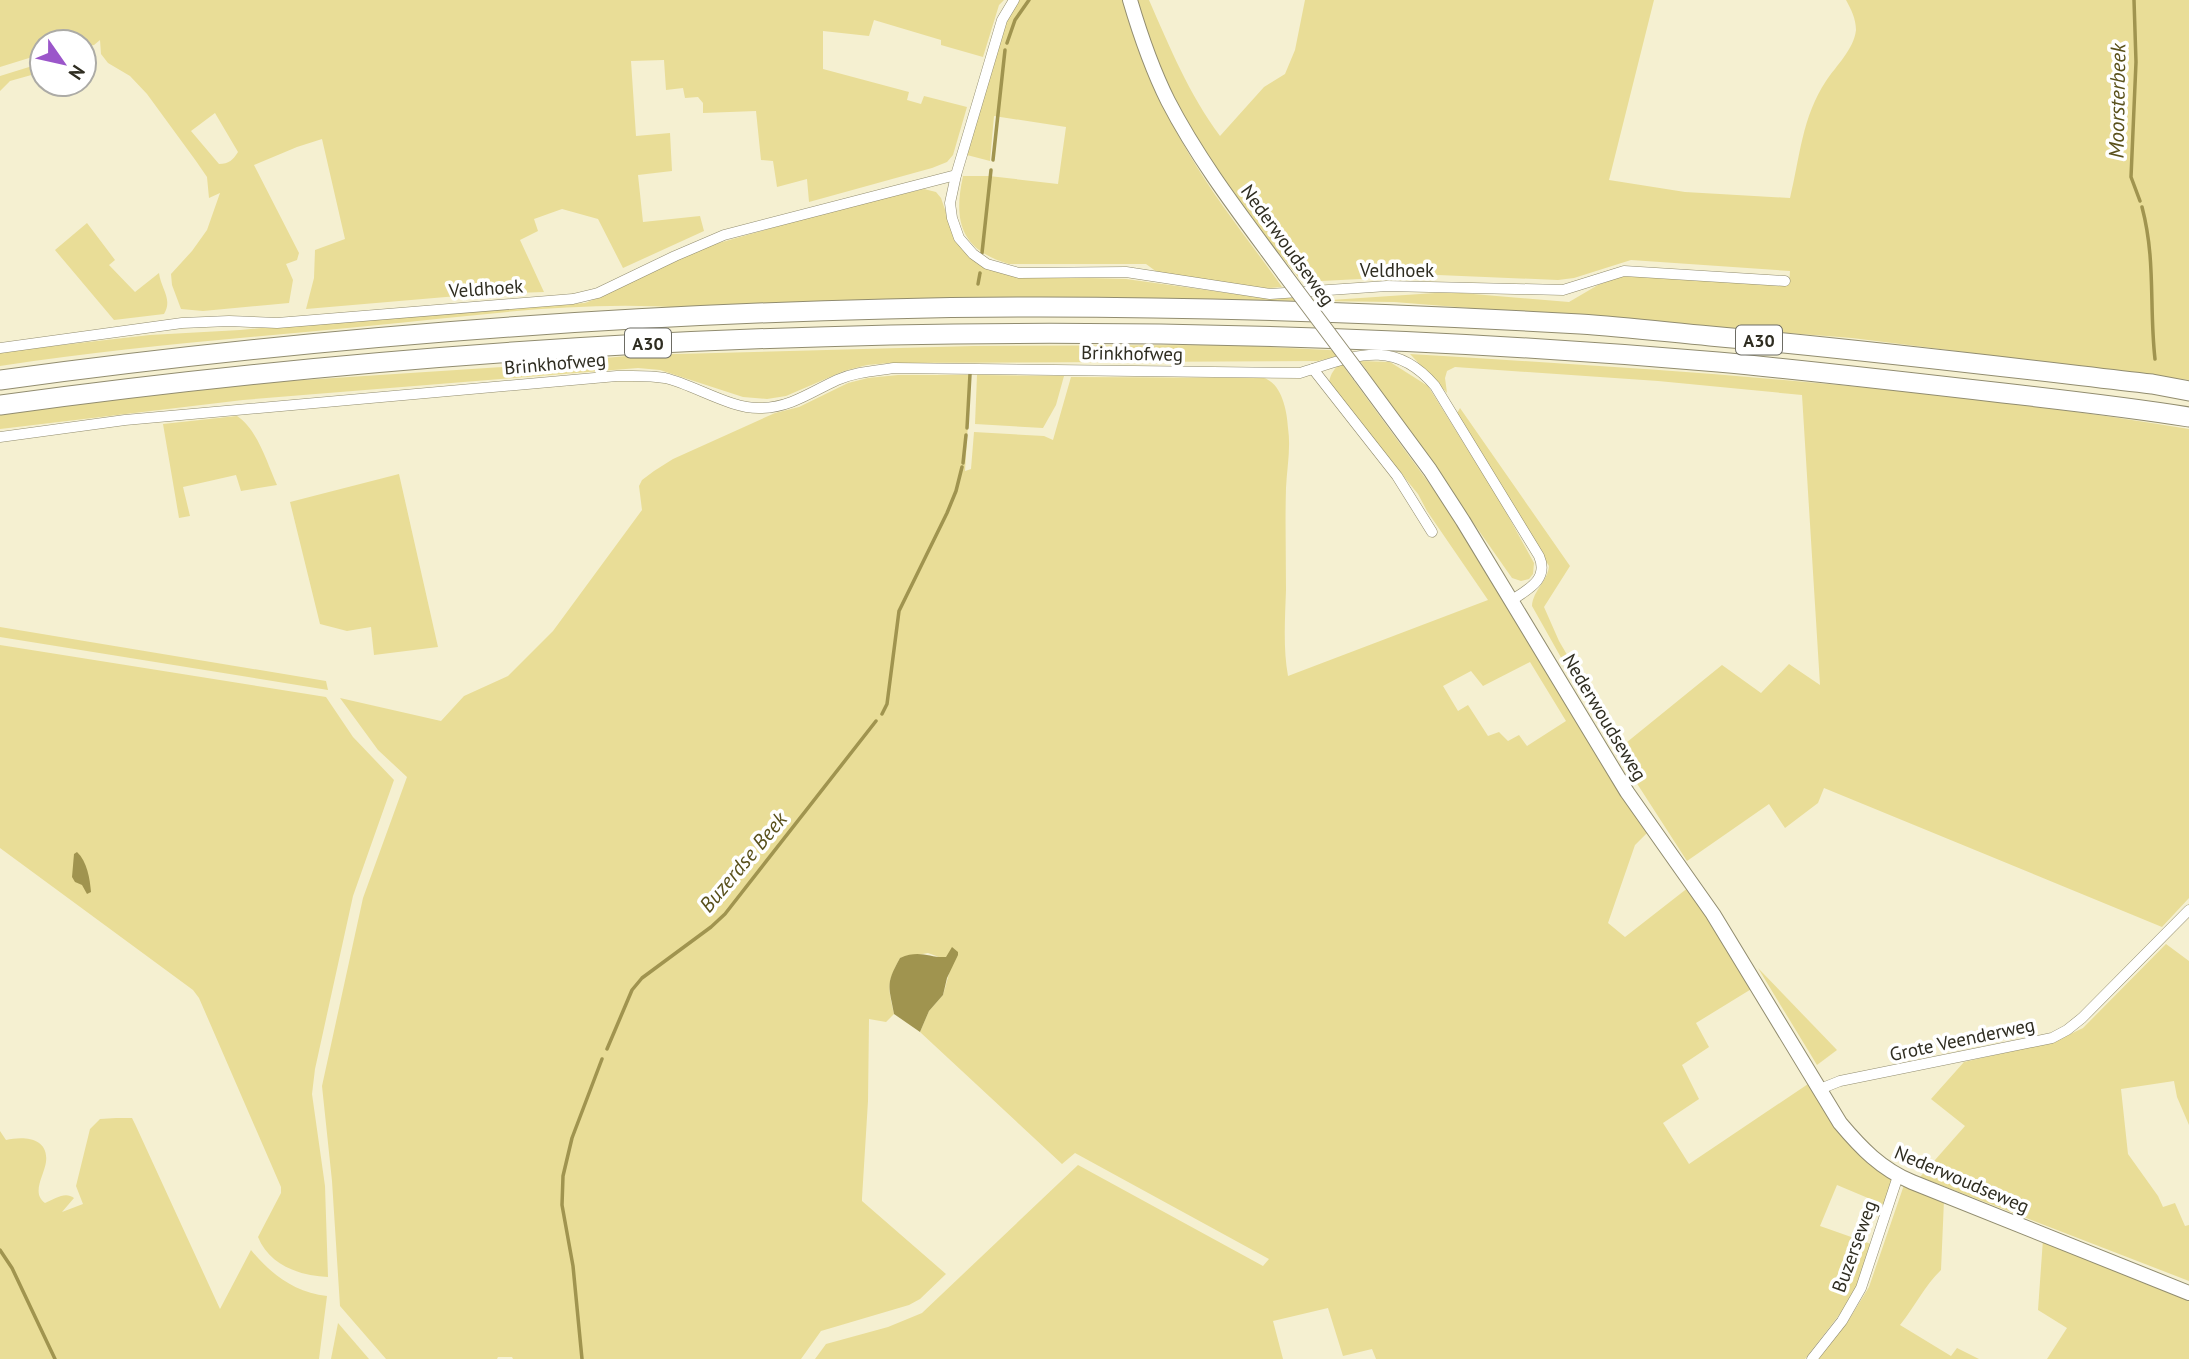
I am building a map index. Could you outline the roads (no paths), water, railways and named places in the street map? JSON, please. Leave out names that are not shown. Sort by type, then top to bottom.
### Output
[{"type":"highway","name":"A30","points":[[0,380],[326,342],[652,318],[888,309],[1122,309],[1328,312],[1587,325],[1828,347],[2152,384],[2189,391]]},
{"type":"highway","name":"A30","points":[[0,405],[126,387],[332,366],[608,345],[888,335],[1118,333],[1353,339],[1583,351],[1824,372],[2189,417]]},
{"type":"street","name":"Veldhoek","points":[[1014,0],[1002,20],[956,174],[950,203],[959,238],[973,254],[987,264],[1018,273],[1126,272],[1270,294],[1387,286],[1563,290],[1624,271],[1785,281]]},
{"type":"street","name":"Nederwoudseweg","points":[[1130,0],[1150,59],[1168,99],[1212,175],[1430,470],[1512,600],[1627,792],[1713,914],[1840,1123],[1859,1146],[1898,1176],[2189,1293]]},
{"type":"street","name":"Veldhoek","points":[[0,348],[182,323],[277,323],[573,299],[598,293],[724,235],[956,174]]},
{"type":"street","name":"Brinkhofweg","points":[[0,438],[125,420],[617,376],[665,378],[759,409],[804,398],[837,380],[863,372],[894,369],[1300,373],[1355,355],[1378,354],[1398,359],[1427,377],[1542,563],[1543,571],[1539,579],[1512,600]]},
{"type":"street","points":[[1313,369],[1398,476],[1432,532]]},
{"type":"street","name":"Grote Veenderweg","points":[[1820,1089],[1840,1081],[2052,1038],[2082,1018],[2189,910]]},
{"type":"street","name":"Buzerseweg","points":[[1812,1359],[1842,1321],[1861,1287],[1898,1176]]},
{"type":"waterway","name":"Buzerdse Beek","points":[[1007,43],[1015,20],[1029,0]]},
{"type":"waterway","name":"Moorsterbeek","points":[[2134,0],[2136,62],[2131,177],[2140,201]]},
{"type":"waterway","name":"Buzerdse Beek","points":[[993,160],[1005,50]]},
{"type":"waterway","name":"Buzerdse Beek","points":[[982,253],[991,170]]},
{"type":"waterway","name":"Moorsterbeek","points":[[2142,207],[2151,264],[2155,359]]},
{"type":"waterway","name":"Buzerdse Beek","points":[[978,284],[980,273]]},
{"type":"waterway","name":"Buzerdse Beek","points":[[967,428],[970,374]]},
{"type":"waterway","name":"Buzerdse Beek","points":[[963,463],[966,435]]},
{"type":"waterway","name":"Buzerdse Beek","points":[[882,714],[887,704],[899,611],[947,513],[962,467]]},
{"type":"waterway","name":"Buzerdse Beek","points":[[607,1049],[632,990],[642,978],[725,914],[876,721]]},
{"type":"waterway","name":"Buzerdse Beek","points":[[582,1359],[573,1266],[562,1205],[563,1176],[572,1138],[602,1059]]},
{"type":"waterway","points":[[0,1250],[12,1268],[55,1359]]}]
